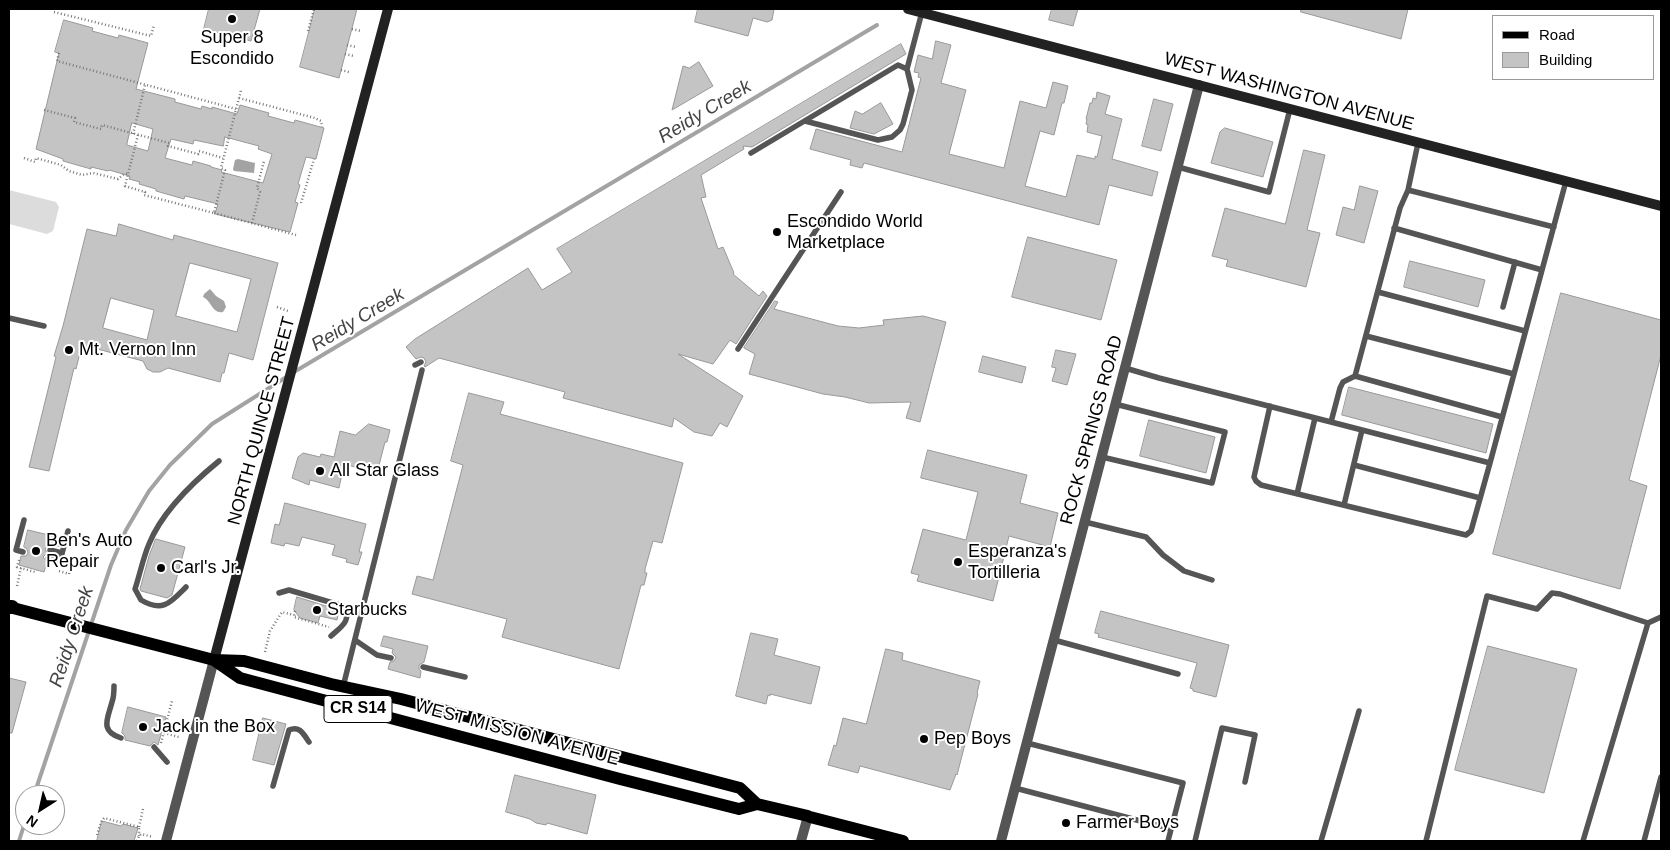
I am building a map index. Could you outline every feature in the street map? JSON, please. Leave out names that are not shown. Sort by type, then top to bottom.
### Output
[{"type":"main road","name":"NORTH QUINCE STREET","points":[[214,660],[388,9]]},
{"type":"main road","name":"WEST WASHINGTON AVENUE","points":[[908,9],[1661,206]]},
{"type":"main road","name":"WEST MISSION AVENUE","points":[[10,607],[214,660],[244,661],[343,687],[411,701],[740,788],[757,804],[903,841]]},
{"type":"main road","name":"WEST MISSION AVENUE","points":[[214,660],[240,678],[620,779],[739,809],[757,804]]},
{"type":"street","name":"ROCK SPRINGS ROAD","points":[[1001,841],[1199,85]]},
{"type":"street","name":"NORTH QUINCE STREET","points":[[166,841],[214,660]]},
{"type":"street","points":[[801,841],[809,817]]},
{"type":"lane","points":[[805,121],[878,140],[892,137],[900,130],[912,90],[907,69],[924,12]]},
{"type":"lane","points":[[751,153],[898,65],[907,69]]},
{"type":"lane","points":[[1178,167],[1269,192],[1290,109]]},
{"type":"lane","points":[[1355,376],[1394,228],[1408,190],[1418,143]]},
{"type":"lane","points":[[1270,406],[1254,477],[1262,485],[1466,534],[1471,531],[1566,181]]},
{"type":"lane","points":[[1408,190],[1554,227]]},
{"type":"lane","points":[[738,349],[841,192]]},
{"type":"lane","points":[[1394,228],[1542,270]]},
{"type":"lane","points":[[1503,307],[1516,262]]},
{"type":"lane","points":[[1378,292],[1526,331]]},
{"type":"lane","points":[[9,318],[44,326]]},
{"type":"lane","points":[[1366,336],[1514,374]]},
{"type":"lane","points":[[415,366],[421,362]]},
{"type":"lane","points":[[1125,368],[1490,463]]},
{"type":"lane","points":[[343,687],[422,370]]},
{"type":"lane","points":[[1331,422],[1343,382],[1355,376],[1502,417]]},
{"type":"lane","points":[[1102,457],[1212,483],[1225,432],[1115,404]]},
{"type":"lane","points":[[1298,494],[1315,418]]},
{"type":"lane","points":[[1344,505],[1362,430]]},
{"type":"lane","points":[[186,587],[169,604],[160,606],[141,600],[135,589],[149,543],[166,516],[191,484],[219,461]]},
{"type":"lane","points":[[1354,465],[1480,498]]},
{"type":"lane","points":[[22,552],[16,550],[24,520]]},
{"type":"lane","points":[[1084,522],[1146,537],[1163,555],[1184,571],[1212,580]]},
{"type":"lane","points":[[48,558],[60,561],[68,531]]},
{"type":"lane","points":[[20,534],[27,536]]},
{"type":"lane","points":[[18,542],[25,544]]},
{"type":"lane","points":[[52,542],[64,546]]},
{"type":"lane","points":[[50,550],[62,553]]},
{"type":"lane","points":[[279,593],[289,590],[342,606],[346,611],[346,621],[344,626],[331,636]]},
{"type":"lane","points":[[1426,841],[1487,596],[1537,609],[1552,594],[1560,594],[1648,624]]},
{"type":"lane","points":[[1583,841],[1648,624],[1661,617]]},
{"type":"lane","points":[[354,640],[377,655],[391,658]]},
{"type":"lane","points":[[1054,640],[1178,674]]},
{"type":"lane","points":[[423,666],[465,677]]},
{"type":"lane","points":[[114,686],[113,699],[106,724],[112,735],[120,738]]},
{"type":"lane","points":[[1321,841],[1359,711]]},
{"type":"lane","points":[[273,786],[289,730],[293,728],[300,730],[309,742]]},
{"type":"lane","points":[[1195,841],[1222,728],[1255,735],[1245,782]]},
{"type":"lane","points":[[1027,743],[1183,783],[1168,841]]},
{"type":"lane","points":[[156,750],[167,762]]},
{"type":"lane","points":[[1644,841],[1661,777]]},
{"type":"lane","points":[[1015,788],[1171,829]]},
{"type":"path","points":[[308,32],[314,9]]},
{"type":"path","points":[[54,12],[151,36],[154,25]]},
{"type":"path","points":[[352,29],[361,31]]},
{"type":"path","points":[[347,45],[356,47]]},
{"type":"path","points":[[59,53],[57,61],[236,109]]},
{"type":"path","points":[[345,54],[354,56]]},
{"type":"path","points":[[340,70],[350,72]]},
{"type":"path","points":[[132,134],[145,85]]},
{"type":"path","points":[[214,213],[226,170],[221,168],[241,90]]},
{"type":"path","points":[[239,98],[315,118],[321,121],[322,127]]},
{"type":"path","points":[[44,110],[75,118],[74,122],[101,130],[102,125],[169,143],[168,146],[198,154],[199,151],[224,158]]},
{"type":"path","points":[[138,135],[125,186],[145,192],[144,195],[296,235]]},
{"type":"path","points":[[24,158],[35,162],[36,158],[61,164],[69,171],[82,175],[93,173],[118,179],[124,174],[128,174]]},
{"type":"path","points":[[301,203],[314,159]]},
{"type":"path","points":[[252,223],[260,192],[257,188],[264,161]]},
{"type":"path","points":[[254,194],[259,195]]},
{"type":"path","points":[[254,215],[260,219]]},
{"type":"path","points":[[277,307],[288,311]]},
{"type":"path","points":[[22,552],[17,567],[35,572],[36,570]]},
{"type":"path","points":[[17,586],[21,568]]},
{"type":"path","points":[[294,615],[295,611]]},
{"type":"path","points":[[265,652],[270,631],[282,612],[294,615],[294,617],[332,626]]},
{"type":"path","points":[[156,750],[164,733],[172,701]]},
{"type":"path","points":[[164,733],[179,737]]},
{"type":"path","points":[[137,841],[143,809]]},
{"type":"path","points":[[97,835],[104,818],[139,827]]},
{"type":"path","points":[[139,836],[142,834],[153,837]]},
{"type":"shaded area","points":[[235,160],[255,163],[254,173],[234,171]]},
{"type":"shaded area","points":[[9,190],[56,202],[59,207],[53,231],[47,234],[9,224]]},
{"type":"shaded area","points":[[210,289],[224,301],[226,307],[223,312],[216,311],[203,297]]},
{"type":"building","name":"Super 8 Escondido","points":[[209,9],[260,9],[251,41],[204,29]]},
{"type":"building","points":[[315,9],[357,9],[339,78],[300,67]]},
{"type":"building","points":[[698,9],[774,9],[772,20],[767,22],[753,18],[748,36],[695,22]]},
{"type":"building","points":[[1052,9],[1078,9],[1073,26],[1049,20]]},
{"type":"building","points":[[1301,9],[1408,9],[1401,39],[1301,12]]},
{"type":"building","points":[[64,20],[93,28],[92,31],[118,38],[119,35],[148,43],[136,89],[175,99],[175,102],[201,109],[202,106],[212,109],[212,107],[237,114],[240,105],[269,113],[268,116],[294,123],[295,120],[324,128],[316,159],[306,157],[298,184],[300,185],[295,202],[298,203],[290,232],[215,214],[218,204],[185,196],[184,199],[156,191],[156,189],[129,179],[130,176],[109,170],[91,167],[91,169],[63,161],[63,159],[36,149],[59,53],[55,52]],"holes":[[[132,123],[153,129],[148,151],[127,145]],[[225,137],[259,146],[258,149],[272,154],[263,183],[221,172],[222,170],[193,161],[192,165],[165,158],[171,139],[193,144],[194,140],[223,146]]]},
{"type":"building","points":[[936,41],[951,45],[941,83],[966,90],[949,154],[1004,168],[1020,101],[1046,108],[1053,82],[1068,86],[1064,103],[1062,103],[1054,135],[1040,131],[1025,186],[1066,197],[1077,155],[1095,159],[1095,156],[1097,157],[1102,136],[1087,132],[1088,125],[1086,124],[1086,119],[1090,103],[1092,103],[1093,98],[1096,99],[1097,92],[1110,96],[1105,114],[1122,119],[1112,159],[1158,172],[1152,196],[1109,185],[1099,225],[864,163],[862,168],[850,165],[851,160],[810,149],[816,129],[902,152],[921,78],[918,77],[919,73],[914,72],[918,55],[932,59]]},
{"type":"building","points":[[901,44],[906,54],[752,147],[743,146],[744,149],[701,175],[706,197],[701,198],[718,249],[723,247],[733,274],[759,296],[763,291],[767,296],[736,344],[730,340],[713,364],[678,354],[743,396],[727,427],[720,423],[712,436],[694,432],[674,418],[672,427],[563,398],[565,392],[439,358],[425,367],[426,362],[424,358],[416,359],[406,347],[415,339],[528,268],[542,290],[572,272],[557,249]]},
{"type":"building","points":[[699,62],[713,86],[672,110],[683,66],[689,68]]},
{"type":"building","points":[[1154,99],[1173,104],[1161,151],[1142,146]]},
{"type":"building","points":[[881,103],[893,124],[874,134],[850,128],[855,111],[862,114]]},
{"type":"building","points":[[1225,128],[1273,142],[1263,177],[1211,163],[1220,132]]},
{"type":"building","points":[[1304,150],[1325,155],[1307,230],[1320,233],[1306,287],[1226,266],[1228,260],[1212,256],[1225,208],[1285,224]]},
{"type":"building","points":[[1360,186],[1378,191],[1364,243],[1336,235],[1343,207],[1354,210]]},
{"type":"building","points":[[119,224],[173,240],[174,235],[278,263],[253,360],[229,353],[220,382],[168,368],[160,372],[153,372],[147,369],[143,361],[82,345],[76,369],[74,368],[49,471],[29,467],[56,357],[54,356],[87,229],[116,236]],"holes":[[[190,263],[251,279],[237,332],[176,316]],[[111,298],[154,310],[147,340],[103,328]]]},
{"type":"building","points":[[1028,237],[1117,260],[1101,320],[1012,297]]},
{"type":"building","points":[[1410,261],[1485,280],[1478,307],[1404,287]]},
{"type":"building","points":[[1561,293],[1661,320],[1661,355],[1629,480],[1647,486],[1620,589],[1493,554]]},
{"type":"building","points":[[775,301],[778,302],[774,309],[838,326],[859,328],[884,325],[883,320],[923,316],[946,322],[920,422],[906,418],[911,402],[869,403],[823,394],[749,374],[755,354],[744,348]]},
{"type":"building","points":[[1056,350],[1076,354],[1067,385],[1052,381],[1056,368],[1052,367]]},
{"type":"building","points":[[983,356],[1026,367],[1022,383],[979,372]]},
{"type":"building","points":[[1349,387],[1493,424],[1486,453],[1342,415]]},
{"type":"building","points":[[469,393],[504,402],[500,414],[683,463],[662,543],[653,541],[645,569],[645,573],[647,573],[644,585],[641,585],[619,669],[502,637],[507,619],[412,594],[417,576],[433,580],[463,465],[451,461]]},
{"type":"building","points":[[1149,420],[1215,437],[1206,473],[1140,456]]},
{"type":"building","points":[[369,424],[390,430],[377,473],[344,464],[339,488],[310,480],[309,485],[292,478],[298,457],[303,453],[320,457],[321,454],[334,457],[340,431],[355,435]]},
{"type":"building","points":[[928,450],[1027,475],[1020,503],[1058,513],[1050,547],[1009,536],[993,601],[917,581],[919,575],[911,573],[923,529],[966,540],[978,492],[921,478]]},
{"type":"building","points":[[285,503],[366,524],[359,552],[362,552],[358,565],[346,562],[347,559],[332,555],[335,545],[302,537],[299,546],[285,543],[284,546],[271,543],[275,524],[279,525]]},
{"type":"building","name":"Ben's Auto Repair","points":[[28,530],[53,536],[48,540],[49,545],[45,549],[47,553],[43,557],[47,562],[44,572],[19,565],[21,556],[26,556],[28,553],[24,547]]},
{"type":"building","name":"Carl's Jr.","points":[[156,539],[185,547],[172,595],[167,598],[141,591],[140,589]]},
{"type":"building","name":"Starbucks","points":[[297,597],[339,610],[337,620],[320,616],[318,623],[300,618],[294,610]]},
{"type":"building","points":[[1101,611],[1229,645],[1216,697],[1193,691],[1190,688],[1197,663],[1098,637],[1099,634],[1095,633]]},
{"type":"building","points":[[751,633],[778,639],[774,655],[820,667],[811,704],[770,694],[766,704],[736,696]]},
{"type":"building","points":[[384,636],[428,646],[424,662],[419,665],[421,671],[420,678],[388,669],[390,662],[394,661],[396,657],[392,653],[393,649],[381,646]]},
{"type":"building","points":[[1488,646],[1577,669],[1544,793],[1455,770]]},
{"type":"building","name":"Pep Boys","points":[[886,649],[903,653],[902,660],[980,681],[957,775],[950,790],[860,766],[858,773],[828,765],[834,745],[836,746],[843,718],[866,724]]},
{"type":"building","points":[[9,678],[26,682],[12,733],[9,733]]},
{"type":"building","name":"Jack in the Box","points":[[128,707],[166,717],[158,745],[154,742],[150,746],[125,740],[125,736],[122,733]]},
{"type":"building","points":[[263,718],[286,724],[274,765],[253,760]]},
{"type":"building","points":[[515,775],[596,795],[587,834],[547,823],[546,825],[536,823],[530,819],[506,812]]},
{"type":"building","points":[[102,821],[138,828],[134,841],[97,841]]},
{"type":"waterway","name":"Reidy Creek","points":[[294,372],[877,25]]},
{"type":"waterway","name":"Reidy Creek","points":[[37,785],[111,565],[126,530],[149,491],[170,465],[212,424],[288,376]]},
{"type":"waterway","name":"Reidy Creek","points":[[19,841],[21,835]]},
{"type":"place","name":"Super 8 Escondido","points":[[232,19]]},
{"type":"place","name":"Escondido World Marketplace","points":[[777,232]]},
{"type":"place","name":"Mt. Vernon Inn","points":[[69,350]]},
{"type":"place","name":"All Star Glass","points":[[320,471]]},
{"type":"place","name":"Ben's Auto Repair","points":[[36,551]]},
{"type":"place","name":"Esperanza's Tortilleria","points":[[958,562]]},
{"type":"place","name":"Carl's Jr.","points":[[161,568]]},
{"type":"place","name":"Starbucks","points":[[317,610]]},
{"type":"place","name":"Jack in the Box","points":[[143,727]]},
{"type":"place","name":"Pep Boys","points":[[924,739]]},
{"type":"place","name":"Farmer Boys","points":[[1066,823]]}]
